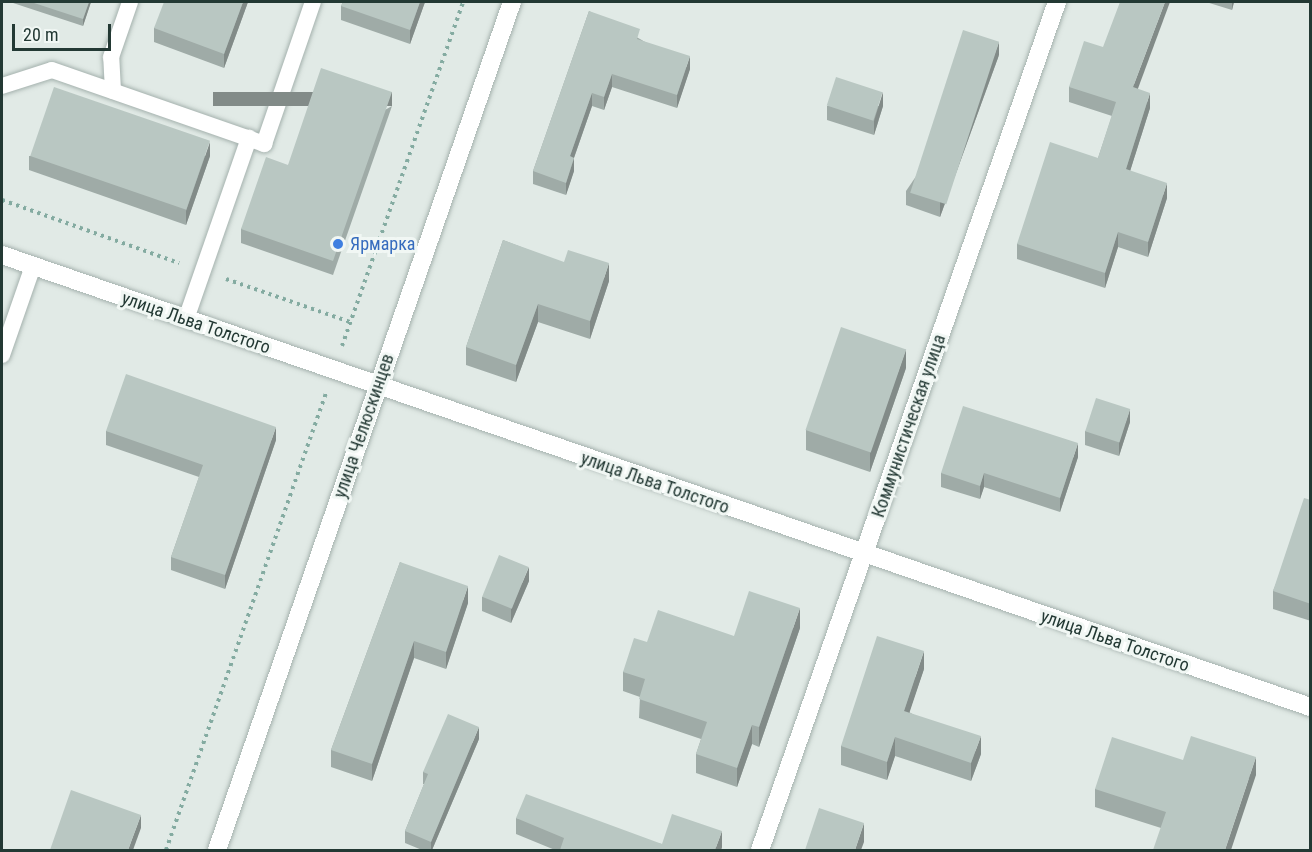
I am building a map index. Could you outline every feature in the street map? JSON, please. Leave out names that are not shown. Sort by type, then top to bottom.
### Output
[{"type":"street","name":"улица Челюскинцев","points":[[217,850],[512,2]]},
{"type":"street","name":"Коммунистическая улица","points":[[760,850],[1057,2]]},
{"type":"street","name":"улица Льва Толстого","points":[[2,255],[864,555],[1311,707]]},
{"type":"lane","points":[[113,91],[111,57],[130,2]]},
{"type":"lane","points":[[2,86],[52,70],[264,144],[313,2]]},
{"type":"lane","points":[[186,319],[249,138]]},
{"type":"lane","points":[[2,355],[33,266]]},
{"type":"path","points":[[166,850],[463,2]]},
{"type":"path","points":[[2,200],[350,322]]},
{"type":"building","points":[[31,2],[89,2],[83,19]]},
{"type":"building","points":[[164,2],[243,2],[224,54],[154,28]]},
{"type":"building","points":[[343,2],[420,2],[410,30],[341,6]]},
{"type":"building","points":[[1120,2],[1165,2],[1133,87],[1150,93],[1126,169],[1167,183],[1148,242],[1118,232],[1105,273],[1017,244],[1050,142],[1098,158],[1116,102],[1069,87],[1084,41],[1103,47]]},
{"type":"building","points":[[589,11],[640,29],[637,39],[690,56],[677,95],[612,74],[604,97],[592,93],[570,156],[574,158],[566,183],[533,171]]},
{"type":"building","points":[[963,30],[999,42],[946,204],[910,193]]},
{"type":"building","points":[[321,68],[392,92],[333,261],[241,229],[266,157],[288,165]]},
{"type":"building","points":[[836,77],[883,92],[873,121],[827,106]]},
{"type":"building","points":[[54,87],[210,141],[186,210],[30,156]]},
{"type":"building","points":[[503,240],[564,262],[568,250],[609,263],[590,321],[538,304],[516,365],[466,347]]},
{"type":"building","points":[[841,327],[906,349],[871,453],[806,430]]},
{"type":"building","points":[[126,374],[276,427],[225,575],[171,557],[203,465],[106,431]]},
{"type":"building","points":[[1096,398],[1130,409],[1119,442],[1085,431]]},
{"type":"building","points":[[963,406],[1078,443],[1060,498],[984,473],[980,486],[941,473]]},
{"type":"building","points":[[1304,498],[1311,500],[1311,604],[1273,591]]},
{"type":"building","points":[[499,555],[529,567],[512,609],[482,597]]},
{"type":"building","points":[[400,562],[468,586],[446,652],[414,641],[372,764],[331,750]]},
{"type":"building","points":[[749,591],[800,608],[759,727],[752,725],[737,768],[696,754],[707,722],[639,699],[645,679],[623,672],[634,638],[647,642],[658,610],[734,636]]},
{"type":"building","points":[[877,636],[924,651],[904,711],[981,736],[971,763],[895,737],[887,762],[841,746]]},
{"type":"building","points":[[448,714],[479,727],[431,842],[405,831],[428,774],[423,772]]},
{"type":"building","points":[[1191,736],[1256,757],[1225,850],[1153,850],[1166,812],[1095,789],[1112,737],[1183,760]]},
{"type":"building","points":[[71,790],[141,815],[128,850],[50,850]]},
{"type":"building","points":[[526,794],[662,844],[672,814],[722,831],[715,850],[560,850],[564,838],[516,818]]},
{"type":"building","points":[[819,808],[864,823],[855,850],[805,850]]},
{"type":"place","name":"Ярмарка","points":[[338,244]]}]
